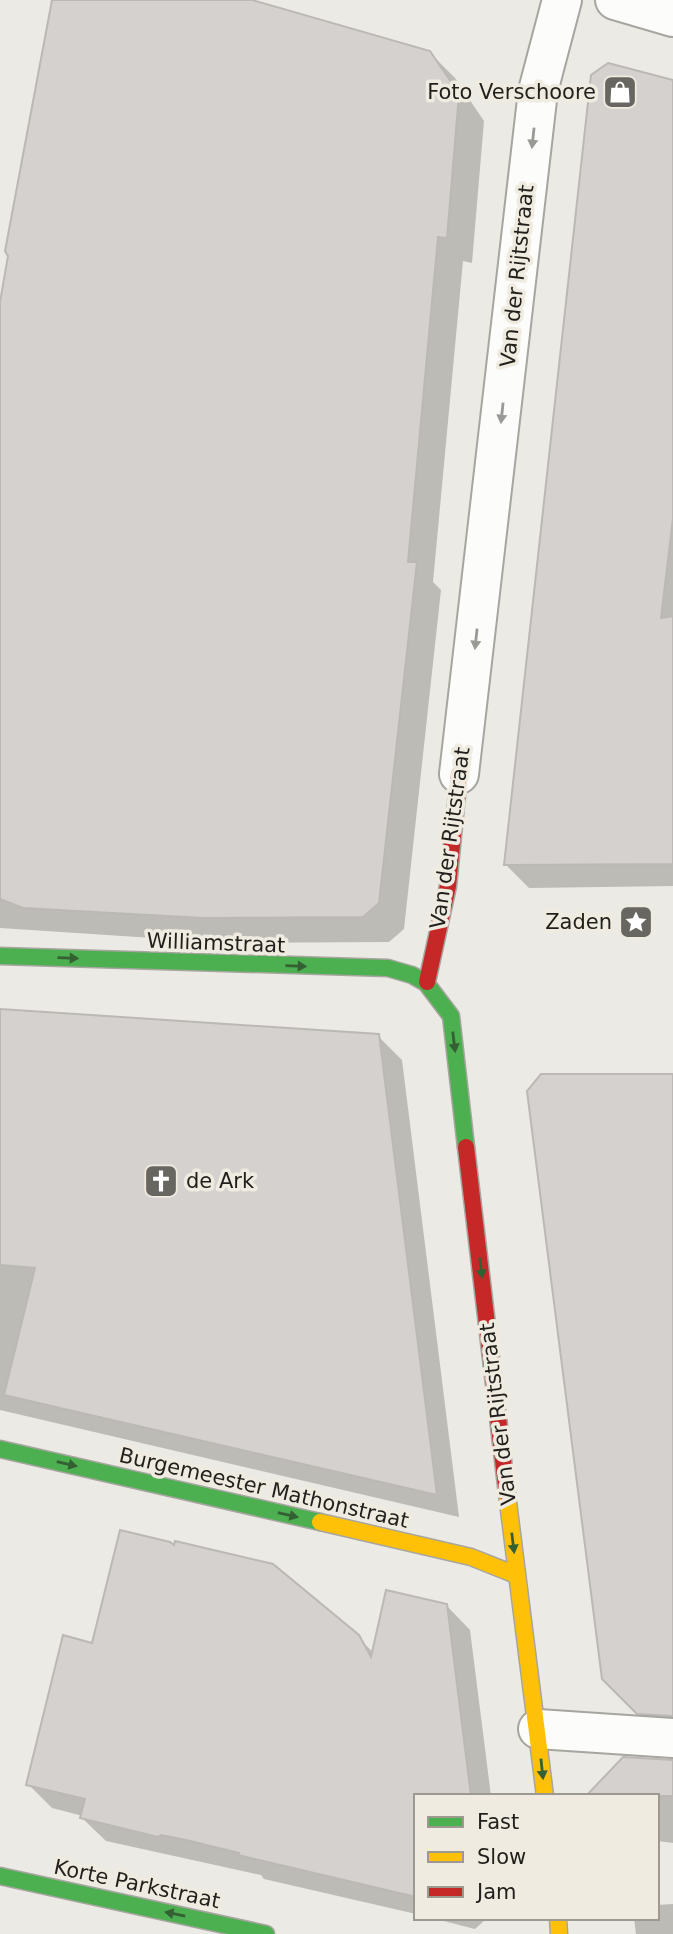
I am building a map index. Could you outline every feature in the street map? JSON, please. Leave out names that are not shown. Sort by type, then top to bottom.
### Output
[{"type":"street","name":"Van der Rijtstraat","points":[[545,1794],[516,1575],[451,1016],[427,982],[448,886],[538,91],[562,0]]},
{"type":"street","points":[[615,0],[673,17]]},
{"type":"street","name":"Williamstraat","points":[[0,956],[388,968],[412,974],[427,982]]},
{"type":"street","name":"Burgemeester Mathonstraat","points":[[0,1449],[471,1558],[516,1575]]},
{"type":"street","points":[[538,1729],[673,1738]]},
{"type":"street","name":"Korte Parkstraat","points":[[0,1876],[266,1934]]},
{"type":"building","points":[[52,0],[252,0],[430,51],[459,94],[447,238],[438,237],[408,562],[417,562],[379,903],[363,917],[203,918],[23,908],[0,899],[0,302],[8,256],[5,251]]},
{"type":"building","points":[[608,63],[673,80],[673,518],[661,618],[673,616],[673,864],[504,865],[591,75]]},
{"type":"building","points":[[0,1009],[379,1034],[437,1495],[4,1395],[35,1268],[0,1265]]},
{"type":"building","points":[[541,1074],[673,1074],[673,1716],[637,1714],[602,1679],[527,1091]]},
{"type":"building","points":[[120,1530],[174,1545],[175,1541],[273,1564],[359,1635],[371,1657],[386,1590],[447,1604],[471,1794],[414,1794],[414,1897],[186,1840],[161,1835],[158,1837],[80,1818],[85,1799],[26,1785],[63,1635],[92,1643]]},
{"type":"building","points":[[623,1757],[673,1760],[673,1796],[588,1794]]},
{"type":"traffic: fast","points":[[0,956],[388,968],[412,975],[426,983],[451,1016],[466,1147]]},
{"type":"traffic: fast","points":[[0,1449],[320,1522]]},
{"type":"traffic: fast","points":[[0,1876],[266,1934]]},
{"type":"traffic: slow","points":[[507,1494],[545,1794]]},
{"type":"traffic: slow","points":[[320,1522],[471,1557],[516,1575]]},
{"type":"traffic: slow","points":[[558,1920],[559,1934]]},
{"type":"traffic: jam","points":[[427,982],[448,886],[459,774]]},
{"type":"traffic: jam","points":[[466,1147],[507,1494]]},
{"type":"place","name":"Foto Verschoore","points":[[620,92]]},
{"type":"place","name":"Zaden","points":[[636,922]]},
{"type":"place","name":"de Ark","points":[[161,1181]]}]
